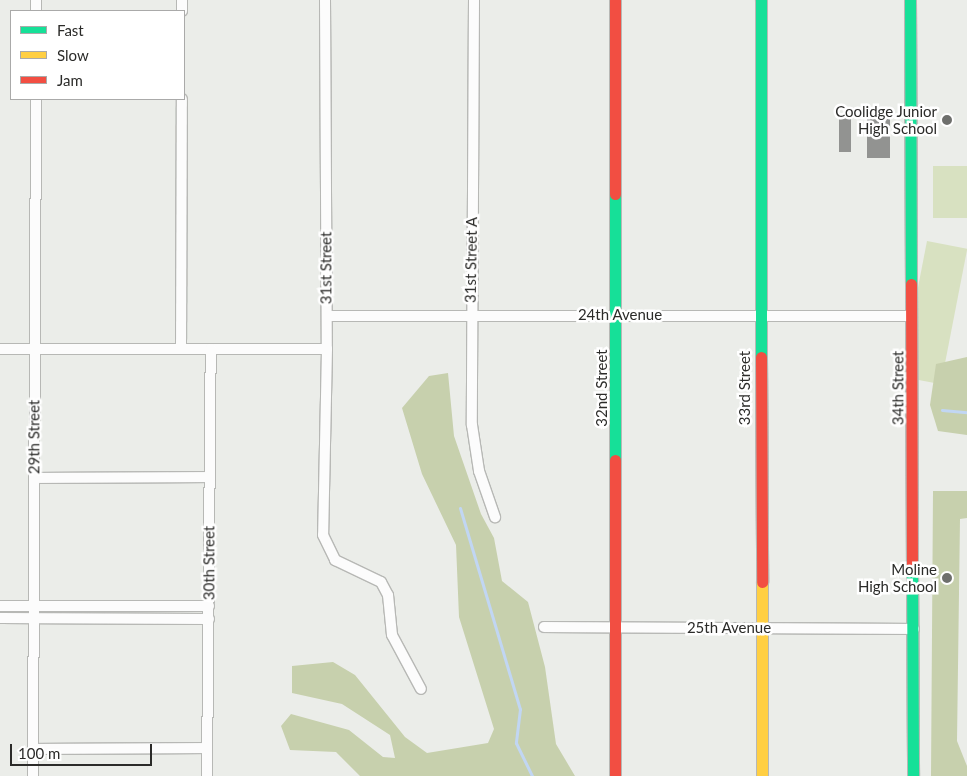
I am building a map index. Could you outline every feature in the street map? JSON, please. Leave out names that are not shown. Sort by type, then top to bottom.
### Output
[{"type":"street","name":"31st Street","points":[[325,0],[327,349],[323,535],[335,560],[381,582],[388,595],[392,635],[421,690]]},
{"type":"street","name":"31st Street A","points":[[474,0],[471,316],[474,448],[495,517]]},
{"type":"street","name":"32nd Street","points":[[615,0],[618,315],[615,776]]},
{"type":"street","name":"33rd Street","points":[[761,0],[760,628],[762,776]]},
{"type":"street","name":"34th Street","points":[[910,0],[914,629],[913,776]]},
{"type":"street","name":"29th Street","points":[[33,776],[36,100]]},
{"type":"street","points":[[182,100],[182,349]]},
{"type":"street","name":"24th Avenue","points":[[327,316],[912,316]]},
{"type":"street","points":[[0,349],[327,349]]},
{"type":"street","name":"30th Street","points":[[207,776],[211,350]]},
{"type":"street","points":[[34,478],[210,477]]},
{"type":"street","points":[[0,606],[209,606]]},
{"type":"street","points":[[0,618],[209,619]]},
{"type":"street","name":"25th Avenue","points":[[544,627],[914,629]]},
{"type":"street","points":[[33,749],[207,748]]},
{"type":"green space","points":[[933,166],[967,166],[967,218],[933,218]]},
{"type":"green space","points":[[927,241],[967,249],[941,384],[901,376]]},
{"type":"green space","points":[[967,357],[967,435],[938,431],[930,405],[936,364]]},
{"type":"green space","points":[[448,373],[454,436],[481,514],[494,538],[502,581],[528,602],[545,667],[556,744],[575,776],[360,776],[336,752],[290,750],[281,726],[291,714],[349,730],[383,757],[395,758],[390,735],[342,704],[292,693],[292,666],[333,662],[355,675],[405,737],[427,753],[488,743],[494,729],[459,617],[456,545],[422,474],[402,408],[429,376]]},
{"type":"green space","points":[[933,491],[967,491],[967,518],[960,519],[957,741],[967,766],[967,776],[931,776]]},
{"type":"building","points":[[839,117],[851,117],[851,152],[839,152]]},
{"type":"building","points":[[867,117],[890,117],[890,158],[867,158]]},
{"type":"waterway","points":[[942,410],[967,412]]},
{"type":"waterway","points":[[460,508],[520,709],[516,743],[532,776]]},
{"type":"traffic: fast","points":[[761,0],[761,357]]},
{"type":"traffic: fast","points":[[910,0],[911,284]]},
{"type":"traffic: fast","points":[[615,194],[615,460]]},
{"type":"traffic: fast","points":[[912,568],[913,776]]},
{"type":"traffic: slow","points":[[762,582],[762,776]]},
{"type":"traffic: jam","points":[[615,0],[615,194]]},
{"type":"traffic: jam","points":[[911,284],[912,568]]},
{"type":"traffic: jam","points":[[761,357],[762,582]]},
{"type":"traffic: jam","points":[[615,460],[615,776]]},
{"type":"place","name":"Coolidge Junior High School","points":[[947,120]]},
{"type":"place","name":"Moline High School","points":[[947,578]]}]
